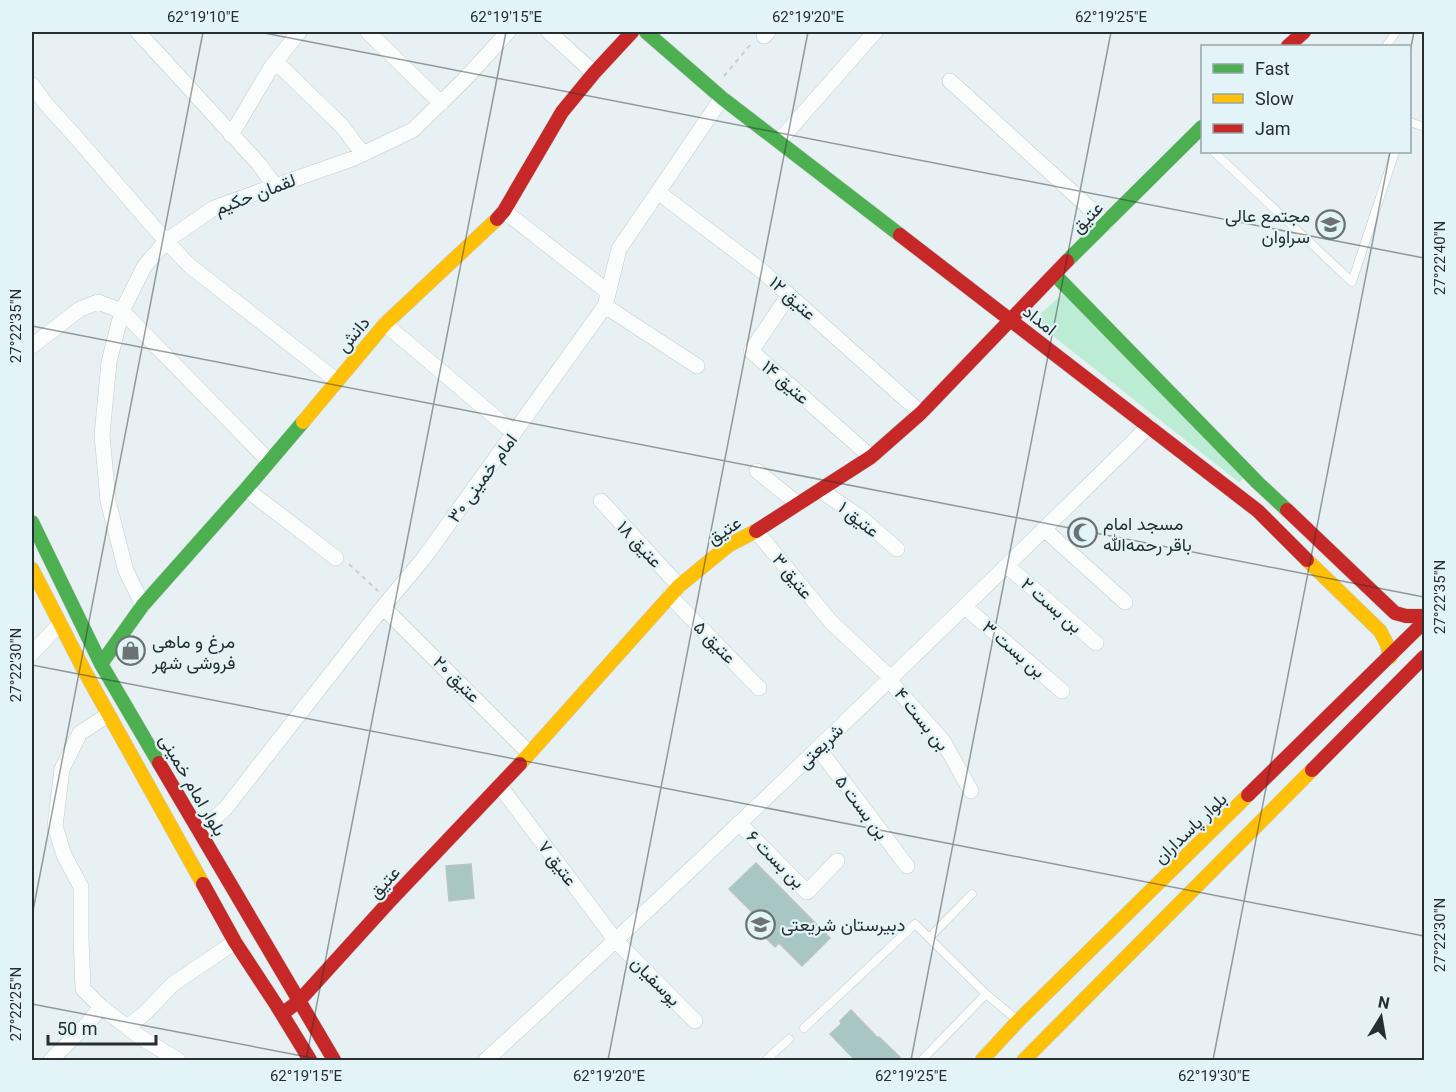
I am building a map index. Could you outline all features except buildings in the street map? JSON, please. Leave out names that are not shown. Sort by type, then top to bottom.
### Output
[{"type":"street","points":[[138,32],[259,164],[275,186]]},
{"type":"street","points":[[231,135],[276,62],[299,32]]},
{"type":"street","points":[[368,32],[441,103]]},
{"type":"street","name":"لقمان حکیم","points":[[143,605],[126,571],[108,501],[102,435],[110,362],[122,311],[144,267],[166,242],[214,208],[352,159],[413,130],[464,81],[508,32]]},
{"type":"street","points":[[549,32],[594,73]]},
{"type":"street","name":"دانش","points":[[101,664],[143,605],[246,489],[385,324],[504,211],[562,112],[632,32]]},
{"type":"street","name":"امداد","points":[[646,32],[717,94],[1258,511],[1380,631],[1387,644],[1389,657]]},
{"type":"street","points":[[779,141],[874,32]]},
{"type":"street","points":[[1289,45],[1304,32]]},
{"type":"street","points":[[276,62],[342,126],[363,154]]},
{"type":"street","points":[[950,81],[1106,223]]},
{"type":"street","points":[[32,85],[166,242],[190,266],[337,381]]},
{"type":"street","name":"امام خمینی ۳۰","points":[[199,831],[225,809],[424,558],[514,433],[606,299],[619,249],[658,192],[717,94]]},
{"type":"street","name":"عتیق","points":[[282,1014],[299,1001],[388,903],[500,786],[675,591],[729,545],[756,531],[872,457],[921,413],[1201,129]]},
{"type":"street","name":"عتیق ۱۲","points":[[658,192],[762,271],[921,413]]},
{"type":"street","points":[[504,211],[606,299],[697,366]]},
{"type":"street","points":[[1055,275],[1258,483],[1395,613],[1406,616],[1425,616]]},
{"type":"street","name":"عتیق ۱۴","points":[[789,295],[751,351],[872,457]]},
{"type":"street","points":[[32,346],[80,309],[98,302],[122,311],[269,461]]},
{"type":"street","points":[[385,324],[514,433]]},
{"type":"street","name":"شریعتی","points":[[486,1060],[616,941],[818,748],[1149,426]]},
{"type":"street","points":[[757,471],[798,504]]},
{"type":"street","points":[[1242,499],[1258,483]]},
{"type":"street","points":[[246,489],[336,558]]},
{"type":"street","name":"عتیق ۱","points":[[820,490],[860,517],[897,549]]},
{"type":"street","name":"عتیق ۱۸","points":[[601,501],[675,591]]},
{"type":"street","name":"بلوار امام خمینی","points":[[32,522],[101,664],[334,1060]]},
{"type":"street","points":[[1044,529],[1125,602]]},
{"type":"street","name":"عتیق ۳","points":[[756,531],[831,622],[890,679]]},
{"type":"street","name":"بن بست ۲","points":[[1007,566],[1096,643]]},
{"type":"street","points":[[32,569],[108,715],[235,942],[310,1060]]},
{"type":"street","name":"عتیق ۵","points":[[675,591],[759,688]]},
{"type":"street","name":"عتیق ۲۰","points":[[386,604],[529,753]]},
{"type":"street","name":"بن بست ۳","points":[[965,607],[1062,691]]},
{"type":"street","name":"بلوار پاسداران","points":[[982,1060],[1018,1021],[1425,622]]},
{"type":"street","points":[[32,653],[60,624]]},
{"type":"street","points":[[1024,1060],[1425,657]]},
{"type":"street","name":"بن بست ۴","points":[[890,679],[943,741],[970,791]]},
{"type":"street","points":[[108,715],[80,733],[62,769],[56,826],[64,855],[81,887],[83,988],[101,1007],[127,1027],[178,1060]]},
{"type":"street","name":"بن بست ۵","points":[[818,748],[907,866]]},
{"type":"street","name":"عتیق ۷","points":[[500,786],[616,941]]},
{"type":"street","name":"بن بست ۶","points":[[739,823],[807,892],[837,861]]},
{"type":"street","name":"یوسفیان","points":[[616,941],[695,1021]]},
{"type":"street","points":[[127,1027],[144,1014],[173,984],[235,942]]},
{"type":"street","points":[[51,1060],[101,1007]]},
{"type":"lane","points":[[1387,45],[1396,32]]},
{"type":"lane","points":[[1216,153],[1352,282],[1395,153]]},
{"type":"lane","points":[[929,938],[972,894]]},
{"type":"lane","points":[[804,1028],[915,924],[1018,1021]]},
{"type":"lane","points":[[922,1060],[987,994]]},
{"type":"lane","points":[[766,1060],[789,1039]]},
{"type":"path","points":[[717,94],[750,45],[766,34]]},
{"type":"path","points":[[336,558],[344,560],[386,604]]},
{"type":"green space","points":[[1063,294],[1245,477],[1239,482],[1039,325],[1041,313]]},
{"type":"traffic: fast","points":[[646,32],[722,98],[900,235]]},
{"type":"traffic: fast","points":[[1067,261],[1201,128]]},
{"type":"traffic: fast","points":[[1055,275],[1287,510]]},
{"type":"traffic: fast","points":[[101,664],[143,605],[303,422]]},
{"type":"traffic: fast","points":[[32,522],[101,664],[159,763]]},
{"type":"traffic: slow","points":[[303,422],[385,324],[497,219]]},
{"type":"traffic: slow","points":[[520,764],[679,586],[729,545],[756,531]]},
{"type":"traffic: slow","points":[[1307,560],[1380,631],[1387,644],[1390,657]]},
{"type":"traffic: slow","points":[[32,569],[85,672],[203,884]]},
{"type":"traffic: slow","points":[[1024,1060],[1312,770]]},
{"type":"traffic: slow","points":[[982,1060],[1018,1021],[1248,795]]},
{"type":"traffic: jam","points":[[497,219],[504,211],[562,112],[632,32]]},
{"type":"traffic: jam","points":[[1289,45],[1304,32]]},
{"type":"traffic: jam","points":[[900,235],[1258,511],[1307,560]]},
{"type":"traffic: jam","points":[[756,531],[871,457],[921,413],[1067,261]]},
{"type":"traffic: jam","points":[[1287,510],[1395,613],[1406,616],[1424,616]]},
{"type":"traffic: jam","points":[[1248,795],[1424,622]]},
{"type":"traffic: jam","points":[[1312,770],[1424,657]]},
{"type":"traffic: jam","points":[[159,763],[334,1060]]},
{"type":"traffic: jam","points":[[282,1014],[299,1001],[520,764]]},
{"type":"traffic: jam","points":[[203,884],[235,942],[310,1060]]},
{"type":"place","name":"مجتمع عالی سراوان","points":[[1331,225]]},
{"type":"place","name":"مسجد امام باقر رحمه‌الله","points":[[1082,533]]},
{"type":"place","name":"مرغ و ماهی فروشی شهر","points":[[131,651]]},
{"type":"place","name":"دبیرستان شریعتی","points":[[760,924]]}]
